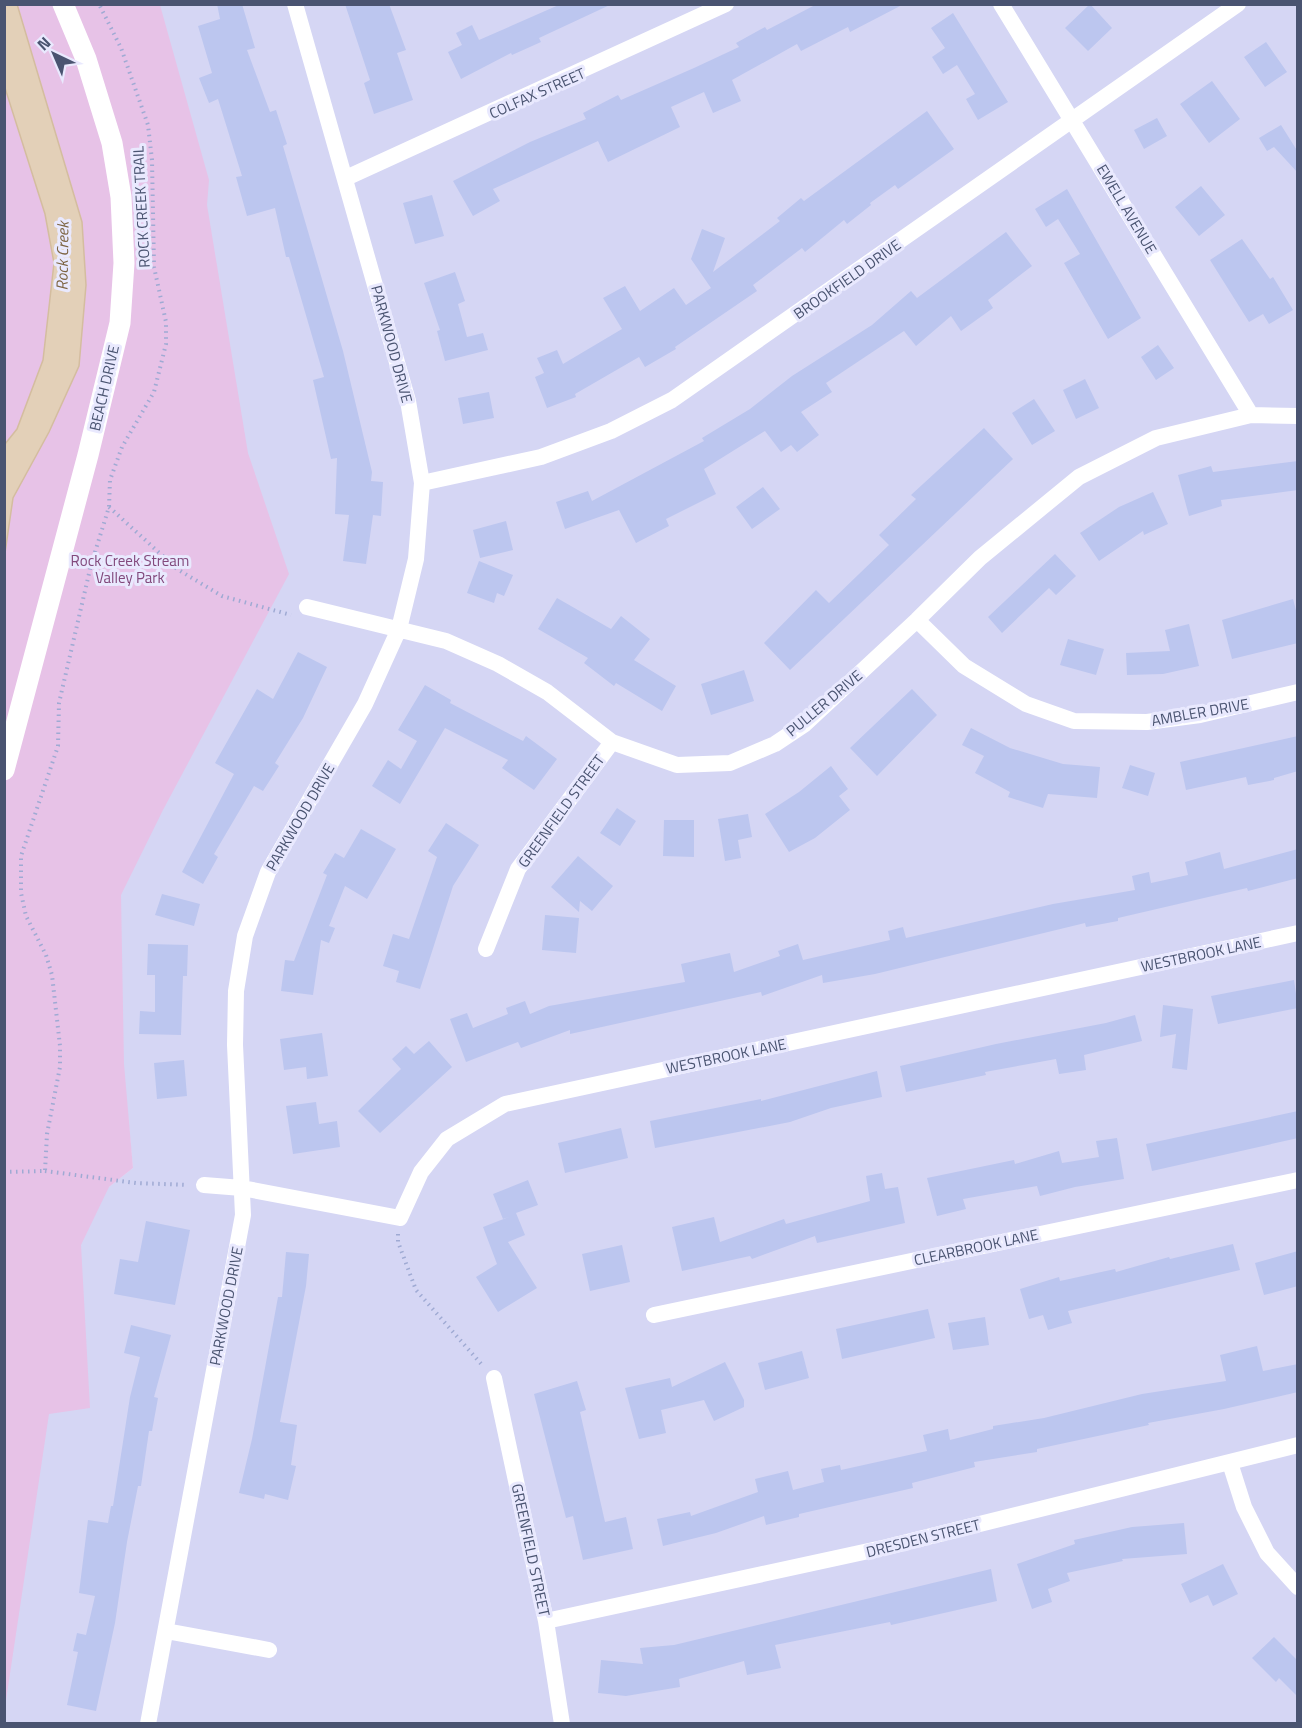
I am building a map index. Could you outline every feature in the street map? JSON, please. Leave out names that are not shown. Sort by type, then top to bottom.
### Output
[{"type":"street","name":"BEACH DRIVE","points":[[4,770],[88,455],[120,323],[124,263],[121,197],[112,143],[86,59],[63,4]]},
{"type":"street","name":"PARKWOOD DRIVE","points":[[148,1724],[243,1215],[236,991],[244,936],[268,872],[365,704],[399,629],[416,559],[422,483],[408,401],[295,4]]},
{"type":"street","name":"COLFAX STREET","points":[[346,178],[726,4]]},
{"type":"street","name":"EWELL AVENUE","points":[[1001,4],[1251,415]]},
{"type":"street","name":"BROOKFIELD DRIVE","points":[[422,483],[541,457],[611,431],[672,400],[1074,121],[1238,4]]},
{"type":"street","name":"PULLER DRIVE","points":[[300,611],[399,629],[446,641],[498,664],[547,692],[612,742],[677,765],[730,763],[775,744],[804,724],[917,620],[980,558],[1079,477],[1156,438],[1251,415],[1298,416]]},
{"type":"street","name":"AMBLER DRIVE","points":[[917,620],[964,666],[1026,704],[1074,721],[1147,722],[1200,715],[1298,692]]},
{"type":"street","name":"GREENFIELD STREET","points":[[486,949],[518,869],[612,742]]},
{"type":"street","name":"WESTBROOK LANE","points":[[400,1218],[420,1172],[447,1139],[505,1104],[1298,933]]},
{"type":"street","name":"CLEARBROOK LANE","points":[[654,1315],[1298,1180]]},
{"type":"street","points":[[204,1185],[242,1188],[400,1218]]},
{"type":"street","name":"GREENFIELD STREET","points":[[494,1378],[546,1621],[562,1724]]},
{"type":"street","name":"DRESDEN STREET","points":[[546,1621],[887,1547],[1230,1463],[1298,1444]]},
{"type":"street","points":[[1230,1463],[1244,1507],[1267,1553],[1298,1587]]},
{"type":"street","points":[[166,1631],[269,1650]]},
{"type":"path","name":"ROCK CREEK TRAIL","points":[[45,1171],[46,1134],[60,1066],[60,1046],[52,975],[46,956],[26,916],[21,893],[21,856],[58,746],[59,703],[73,640],[109,507],[110,480],[115,462],[138,415],[153,392],[166,345],[166,322],[154,267],[152,160],[148,125],[121,48],[99,4]]},
{"type":"path","points":[[109,507],[186,575],[222,596],[300,611]]},
{"type":"path","points":[[4,1172],[45,1171],[136,1182],[204,1185]]},
{"type":"path","points":[[400,1218],[398,1242],[416,1290],[494,1378]]},
{"type":"shaded area","points":[[158,5],[1297,5],[1297,1723],[5,1724],[5,1269],[133,1168],[103,862]]},
{"type":"green space","name":"Rock Creek Stream Valley Park","points":[[5,5],[160,5],[209,180],[207,205],[248,453],[289,574],[163,810],[121,895],[124,1064],[133,1168],[109,1187],[81,1245],[90,1408],[49,1414],[5,1707]]},
{"type":"water","name":"Rock Creek","points":[[17,4],[82,222],[86,285],[79,366],[49,432],[13,498],[5,553],[5,444],[17,429],[43,360],[54,263],[45,214],[5,88],[5,5]]},
{"type":"building","points":[[217,4],[242,4],[255,48],[247,50],[270,112],[276,110],[287,144],[283,146],[343,351],[372,472],[371,481],[383,482],[381,516],[373,515],[366,564],[343,561],[349,515],[335,514],[337,458],[331,459],[313,380],[324,377],[289,257],[286,257],[275,208],[247,216],[236,177],[242,176],[218,99],[209,103],[199,78],[212,73],[198,26],[220,19]]},
{"type":"building","points":[[345,4],[389,4],[406,50],[397,53],[413,100],[374,114],[364,83],[370,80]]},
{"type":"building","points":[[561,4],[612,4],[539,38],[541,42],[512,55],[511,53],[461,79],[448,52],[462,45],[456,33],[472,25],[479,40]]},
{"type":"building","points":[[817,4],[904,4],[850,32],[848,27],[801,51],[797,44],[732,80],[741,101],[713,113],[704,92],[671,107],[680,127],[608,162],[598,141],[493,189],[500,201],[473,216],[453,181],[530,142],[586,119],[583,113],[618,95],[621,100],[694,68],[739,47],[736,43],[765,27],[767,30]]},
{"type":"building","points":[[1090,4],[1112,28],[1088,51],[1065,28]]},
{"type":"building","points":[[953,13],[1008,102],[978,120],[966,99],[975,94],[957,65],[943,74],[932,57],[945,48],[931,28]]},
{"type":"building","points":[[1266,42],[1287,72],[1265,87],[1244,57]]},
{"type":"building","points":[[1212,81],[1240,119],[1209,143],[1180,104]]},
{"type":"building","points":[[927,111],[954,149],[898,189],[895,185],[847,224],[844,220],[805,252],[802,248],[753,285],[757,291],[675,347],[676,349],[645,367],[639,357],[575,394],[576,397],[547,408],[535,377],[544,373],[537,358],[557,350],[563,364],[622,329],[603,298],[625,286],[640,311],[674,288],[686,305],[711,288],[691,259],[702,229],[725,238],[713,272],[780,221],[777,218],[801,198],[804,201]]},
{"type":"building","points":[[1157,118],[1167,136],[1144,149],[1134,130]]},
{"type":"building","points":[[1281,125],[1298,152],[1298,173],[1274,147],[1267,151],[1259,138]]},
{"type":"building","points":[[1201,186],[1225,215],[1199,236],[1175,207]]},
{"type":"building","points":[[1067,189],[1141,318],[1108,339],[1064,263],[1080,254],[1058,219],[1046,227],[1035,209]]},
{"type":"building","points":[[432,195],[444,236],[415,244],[403,203]]},
{"type":"building","points":[[1006,232],[1032,266],[988,300],[993,308],[961,331],[951,316],[916,346],[904,331],[826,383],[832,392],[801,412],[819,435],[797,452],[791,445],[781,452],[765,431],[704,469],[716,494],[666,519],[669,526],[636,543],[619,510],[565,529],[556,502],[588,491],[592,501],[704,441],[702,438],[750,409],[792,376],[872,325],[911,291],[917,298]]},
{"type":"building","points":[[1242,239],[1270,279],[1273,277],[1293,310],[1269,324],[1263,314],[1249,322],[1210,260]]},
{"type":"building","points":[[455,272],[465,301],[458,304],[467,337],[483,333],[488,350],[445,361],[437,331],[440,330],[424,283]]},
{"type":"building","points":[[1158,345],[1174,368],[1156,380],[1141,357]]},
{"type":"building","points":[[1085,379],[1099,408],[1076,419],[1063,390]]},
{"type":"building","points":[[489,392],[494,418],[463,424],[458,398]]},
{"type":"building","points":[[1034,399],[1055,431],[1032,445],[1012,413]]},
{"type":"building","points":[[984,428],[1013,459],[790,670],[764,643],[816,590],[829,603],[889,545],[879,535],[916,499],[911,495]]},
{"type":"building","points":[[1298,461],[1298,490],[1221,500],[1222,506],[1189,516],[1178,475],[1211,466],[1213,472]]},
{"type":"building","points":[[763,487],[780,509],[752,529],[736,507]]},
{"type":"building","points":[[1153,492],[1168,524],[1144,535],[1143,531],[1099,561],[1080,533],[1119,507]]},
{"type":"building","points":[[506,521],[513,550],[480,558],[473,530]]},
{"type":"building","points":[[1055,554],[1076,576],[1056,595],[1049,588],[1002,633],[988,617]]},
{"type":"building","points":[[479,561],[513,575],[504,596],[497,593],[494,603],[467,593]]},
{"type":"building","points":[[557,598],[611,629],[621,616],[650,639],[634,660],[676,686],[662,711],[616,683],[614,686],[584,663],[588,658],[538,629]]},
{"type":"building","points":[[1293,599],[1298,618],[1298,643],[1232,659],[1222,620]]},
{"type":"building","points":[[1189,624],[1199,666],[1163,674],[1127,675],[1126,653],[1170,651],[1165,630]]},
{"type":"building","points":[[1068,639],[1104,649],[1096,675],[1060,665]]},
{"type":"building","points":[[298,652],[327,667],[303,718],[275,763],[279,766],[263,791],[254,786],[214,854],[218,857],[203,884],[182,872],[234,774],[215,763],[257,689],[273,699]]},
{"type":"building","points":[[744,670],[754,701],[711,715],[701,684]]},
{"type":"building","points":[[425,685],[451,700],[450,703],[523,741],[526,736],[557,759],[534,790],[502,768],[508,760],[445,728],[400,804],[372,786],[388,760],[401,769],[417,741],[398,730]]},
{"type":"building","points":[[912,689],[937,715],[877,776],[850,748]]},
{"type":"building","points":[[971,728],[1010,748],[1063,764],[1100,767],[1097,798],[1048,794],[1043,808],[1008,797],[1010,792],[975,773],[984,756],[962,745]]},
{"type":"building","points":[[1298,736],[1298,771],[1274,778],[1274,780],[1248,785],[1246,777],[1186,790],[1180,762]]},
{"type":"building","points":[[1130,765],[1155,773],[1148,796],[1122,788]]},
{"type":"building","points":[[831,766],[848,789],[839,796],[850,810],[815,838],[789,852],[765,814],[799,792]]},
{"type":"building","points":[[617,808],[636,821],[620,846],[600,833]]},
{"type":"building","points":[[748,814],[752,837],[738,840],[741,858],[725,861],[718,819]]},
{"type":"building","points":[[664,820],[694,820],[694,857],[663,856]]},
{"type":"building","points":[[446,823],[479,845],[453,886],[420,989],[396,982],[399,971],[383,966],[393,934],[409,939],[437,857],[428,851]]},
{"type":"building","points":[[361,829],[396,849],[367,899],[345,886],[329,926],[335,928],[329,943],[321,940],[313,995],[281,991],[285,960],[294,961],[327,875],[323,873],[335,853],[344,858]]},
{"type":"building","points":[[1298,849],[1298,878],[1248,891],[1247,888],[1118,918],[1118,921],[1086,927],[1085,923],[875,974],[823,983],[822,975],[762,996],[761,992],[570,1034],[570,1030],[521,1048],[518,1042],[466,1062],[450,1019],[467,1013],[473,1028],[508,1014],[506,1008],[525,1001],[530,1014],[549,1006],[685,982],[681,964],[730,953],[734,972],[780,956],[778,951],[798,944],[803,960],[890,940],[888,931],[903,927],[906,938],[1053,904],[1135,890],[1132,876],[1149,872],[1151,883],[1188,875],[1185,862],[1220,852],[1224,869]]},
{"type":"building","points":[[578,856],[613,886],[592,911],[580,901],[579,912],[551,887]]},
{"type":"building","points":[[162,894],[200,904],[194,926],[155,915]]},
{"type":"building","points":[[545,915],[579,918],[576,953],[542,950]]},
{"type":"building","points":[[148,944],[188,945],[187,976],[183,976],[181,1035],[139,1034],[140,1011],[155,1012],[155,975],[147,975]]},
{"type":"building","points":[[1294,980],[1298,1008],[1218,1024],[1211,996]]},
{"type":"building","points":[[1163,1005],[1193,1009],[1187,1070],[1172,1068],[1176,1034],[1160,1037]]},
{"type":"building","points":[[1135,1015],[1142,1041],[1084,1055],[1086,1070],[1059,1074],[1056,1059],[985,1072],[986,1075],[906,1092],[900,1066]]},
{"type":"building","points":[[322,1033],[328,1076],[307,1079],[306,1067],[284,1070],[280,1039]]},
{"type":"building","points":[[429,1041],[452,1067],[380,1133],[358,1111],[401,1069],[392,1059],[406,1046],[414,1054]]},
{"type":"building","points":[[184,1060],[187,1096],[157,1099],[154,1063]]},
{"type":"building","points":[[877,1071],[882,1097],[831,1108],[790,1122],[655,1148],[650,1121],[761,1099],[761,1101]]},
{"type":"building","points":[[316,1102],[319,1124],[337,1121],[340,1147],[293,1154],[286,1106]]},
{"type":"building","points":[[1298,1111],[1298,1138],[1152,1171],[1146,1144]]},
{"type":"building","points":[[621,1128],[628,1158],[565,1173],[558,1143]]},
{"type":"building","points":[[1117,1138],[1124,1179],[1075,1187],[1040,1196],[1037,1186],[963,1199],[966,1209],[937,1216],[927,1178],[1014,1160],[1015,1164],[1059,1151],[1062,1163],[1099,1157],[1096,1141]]},
{"type":"building","points":[[882,1173],[885,1189],[898,1187],[905,1223],[817,1243],[815,1236],[752,1259],[750,1256],[682,1271],[672,1227],[714,1217],[720,1242],[784,1219],[786,1224],[870,1201],[866,1176]]},
{"type":"building","points":[[528,1180],[538,1205],[516,1213],[525,1235],[508,1242],[537,1288],[498,1312],[476,1277],[497,1264],[483,1227],[511,1216],[503,1219],[493,1194]]},
{"type":"building","points":[[146,1221],[190,1230],[175,1305],[114,1294],[120,1259],[138,1262]]},
{"type":"building","points":[[1233,1244],[1240,1270],[1068,1311],[1072,1323],[1048,1330],[1043,1315],[1029,1319],[1020,1289],[1059,1277],[1060,1281],[1115,1269],[1116,1272],[1169,1257],[1170,1259]]},
{"type":"building","points":[[622,1245],[630,1282],[590,1291],[582,1254]]},
{"type":"building","points":[[1298,1251],[1298,1286],[1264,1295],[1255,1263]]},
{"type":"building","points":[[286,1252],[309,1254],[306,1286],[280,1422],[297,1425],[291,1465],[296,1466],[288,1500],[265,1494],[264,1499],[239,1493],[252,1439],[278,1297],[282,1297]]},
{"type":"building","points":[[928,1309],[935,1338],[842,1359],[836,1329]]},
{"type":"building","points":[[985,1317],[989,1345],[953,1350],[948,1323]]},
{"type":"building","points":[[131,1325],[171,1335],[154,1397],[158,1398],[152,1431],[149,1431],[141,1486],[138,1486],[115,1623],[96,1711],[67,1705],[78,1652],[73,1651],[77,1633],[86,1635],[95,1596],[79,1593],[88,1520],[108,1523],[111,1506],[113,1506],[130,1397],[140,1357],[124,1353]]},
{"type":"building","points":[[1257,1346],[1263,1371],[1298,1364],[1298,1392],[1148,1423],[1149,1425],[1037,1449],[1037,1452],[974,1462],[975,1467],[912,1483],[913,1488],[799,1514],[799,1517],[766,1525],[764,1516],[716,1533],[663,1546],[657,1519],[690,1512],[691,1516],[758,1492],[755,1479],[788,1471],[793,1490],[824,1482],[821,1469],[840,1465],[841,1470],[927,1451],[923,1435],[948,1429],[950,1440],[993,1429],[993,1426],[1044,1418],[1142,1394],[1226,1381],[1220,1355]]},
{"type":"building","points":[[802,1351],[809,1378],[765,1390],[758,1363]]},
{"type":"building","points":[[725,1362],[744,1400],[744,1407],[714,1421],[704,1400],[661,1410],[666,1433],[639,1439],[625,1388],[670,1378],[672,1387]]},
{"type":"building","points":[[577,1381],[586,1410],[580,1412],[605,1522],[626,1517],[633,1549],[583,1560],[573,1516],[566,1518],[534,1394]]},
{"type":"building","points":[[1184,1523],[1187,1554],[1122,1559],[1123,1561],[1067,1573],[1070,1581],[1048,1589],[1052,1602],[1032,1609],[1017,1564],[1075,1544],[1074,1540],[1132,1527]]},
{"type":"building","points":[[1223,1564],[1238,1594],[1213,1606],[1208,1595],[1190,1603],[1181,1584]]},
{"type":"building","points":[[991,1569],[997,1601],[891,1625],[890,1622],[775,1645],[781,1668],[747,1675],[744,1661],[679,1679],[680,1687],[626,1696],[598,1693],[601,1660],[643,1664],[640,1648],[674,1645]]},
{"type":"building","points":[[1274,1637],[1298,1661],[1298,1697],[1279,1678],[1276,1682],[1252,1658]]}]
